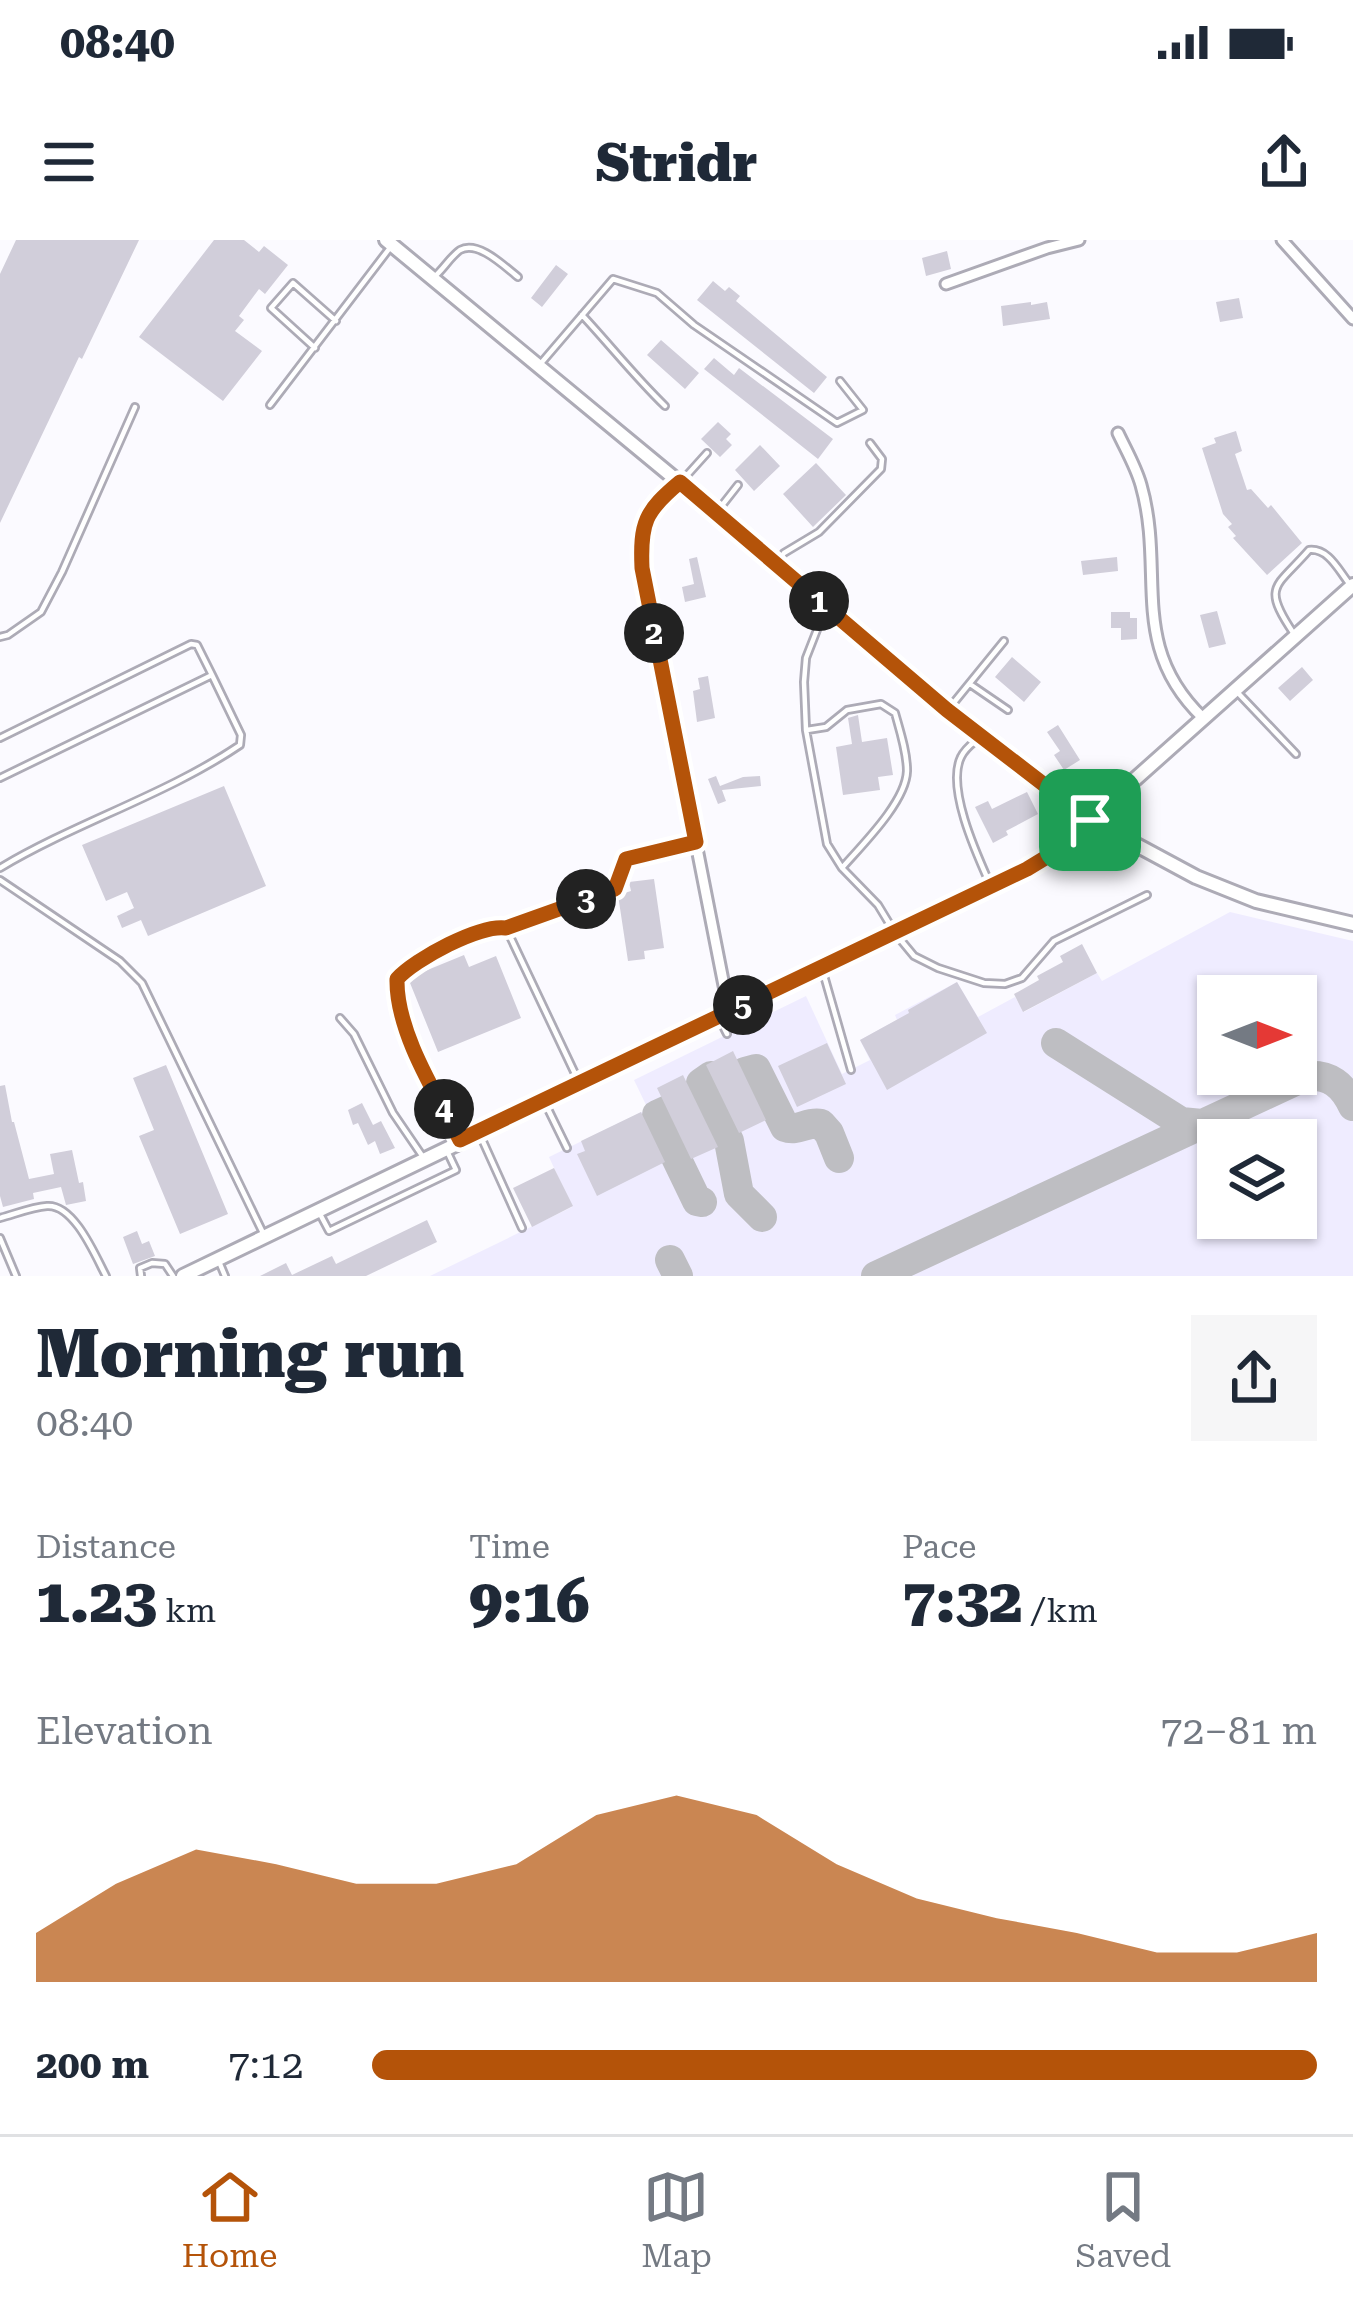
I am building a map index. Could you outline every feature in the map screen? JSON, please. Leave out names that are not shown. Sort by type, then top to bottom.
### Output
[{"type":"street","points":[[946,284],[1079,240]]},
{"type":"street","points":[[1282,240],[1353,319]]},
{"type":"street","points":[[389,242],[947,710],[1090,820],[1196,878],[1256,901],[1353,924]]},
{"type":"street","points":[[1118,433],[1141,485],[1159,648],[1174,685],[1203,718]]},
{"type":"street","points":[[680,482],[647,515],[641,555],[724,1014]]},
{"type":"street","points":[[183,1276],[1050,855],[1352,586]]},
{"type":"lane","points":[[270,405],[336,321],[389,242]]},
{"type":"lane","points":[[433,278],[461,248],[470,245],[518,277]]},
{"type":"lane","points":[[538,367],[613,279],[657,293],[694,325],[837,423],[863,410],[840,381]]},
{"type":"lane","points":[[315,348],[271,308],[293,284],[336,321]]},
{"type":"lane","points":[[582,315],[630,373],[665,406]]},
{"type":"lane","points":[[0,637],[41,612],[135,407]]},
{"type":"lane","points":[[776,564],[819,532],[881,469],[882,459],[870,443]]},
{"type":"lane","points":[[680,482],[707,454]]},
{"type":"lane","points":[[716,513],[738,485]]},
{"type":"lane","points":[[1295,636],[1279,611],[1275,588],[1309,550],[1324,553],[1352,586]]},
{"type":"lane","points":[[826,607],[806,658],[806,730],[827,844],[914,956],[984,983],[1005,984],[1022,978],[1054,941],[1147,896]]},
{"type":"lane","points":[[947,710],[1004,641]]},
{"type":"lane","points":[[0,738],[191,644],[197,645],[241,735],[240,745],[212,763],[0,868]]},
{"type":"lane","points":[[0,778],[212,675]]},
{"type":"lane","points":[[970,684],[1008,710]]},
{"type":"lane","points":[[1234,690],[1296,754]]},
{"type":"lane","points":[[806,730],[826,727],[847,710],[881,704],[895,713],[898,722],[905,782],[899,797],[842,868]]},
{"type":"lane","points":[[980,736],[964,750],[958,778],[964,820],[991,886]]},
{"type":"lane","points":[[460,1140],[401,1018],[397,979],[492,926],[506,928],[615,889],[626,859],[696,842]]},
{"type":"lane","points":[[0,880],[120,961],[142,983],[264,1236]]},
{"type":"lane","points":[[506,928],[580,1083]]},
{"type":"lane","points":[[821,967],[851,1070]]},
{"type":"lane","points":[[724,1014],[727,1034]]},
{"type":"lane","points":[[340,1018],[354,1034],[393,1113],[424,1158]]},
{"type":"lane","points":[[544,1100],[567,1148]]},
{"type":"lane","points":[[478,1132],[522,1228]]},
{"type":"lane","points":[[317,1209],[329,1231],[455,1170],[445,1148]]},
{"type":"lane","points":[[0,1218],[51,1205],[66,1211],[106,1276]]},
{"type":"lane","points":[[0,1238],[16,1276]]},
{"type":"lane","points":[[218,1258],[225,1276]]},
{"type":"lane","points":[[141,1276],[140,1268],[152,1263],[165,1264],[173,1276]]},
{"type":"shaded area","points":[[1230,912],[1353,941],[1353,1276],[430,1276],[572,1207],[549,1157],[648,1109],[634,1080],[806,996],[842,1074],[870,1060],[860,1040],[957,982],[978,1017],[1015,997],[1024,1012],[1097,973],[1102,981]]},
{"type":"building","points":[[16,240],[139,240],[0,523],[0,274]]},
{"type":"building","points":[[214,240],[244,240],[259,252],[264,246],[288,265],[265,294],[259,289],[239,316],[244,320],[235,331],[262,351],[223,401],[139,337]]},
{"type":"building","points":[[947,251],[951,269],[926,276],[922,258]]},
{"type":"building","points":[[556,265],[568,274],[542,307],[531,298]]},
{"type":"building","points":[[713,281],[740,296],[736,301],[827,377],[814,393],[697,300]]},
{"type":"building","points":[[1239,298],[1243,318],[1220,322],[1216,302]]},
{"type":"building","points":[[1047,302],[1050,319],[1003,326],[1001,306]]},
{"type":"building","points":[[661,340],[699,373],[685,389],[647,355]]},
{"type":"building","points":[[714,358],[734,375],[739,368],[833,439],[818,459],[704,369]]},
{"type":"building","points":[[718,422],[731,434],[726,439],[732,445],[720,457],[701,439]]},
{"type":"building","points":[[1236,431],[1242,451],[1235,454],[1247,490],[1268,508],[1271,505],[1302,543],[1267,575],[1233,538],[1228,527],[1232,524],[1223,514],[1202,448]]},
{"type":"building","points":[[760,445],[780,466],[754,491],[735,470]]},
{"type":"building","points":[[816,463],[846,495],[813,527],[783,494]]},
{"type":"building","points":[[697,557],[706,597],[685,602],[682,587],[694,584],[689,559]]},
{"type":"building","points":[[1117,557],[1118,571],[1083,575],[1081,561]]},
{"type":"building","points":[[1217,611],[1226,644],[1209,648],[1200,615]]},
{"type":"building","points":[[1111,612],[1130,612],[1130,618],[1137,618],[1137,639],[1121,640],[1121,628],[1111,628]]},
{"type":"building","points":[[1012,657],[1041,682],[1024,702],[995,677]]},
{"type":"building","points":[[1302,667],[1313,680],[1290,701],[1278,688]]},
{"type":"building","points":[[708,676],[715,718],[697,722],[693,691],[700,689],[698,678]]},
{"type":"building","points":[[858,715],[862,742],[887,738],[893,775],[878,777],[880,790],[843,795],[836,747],[852,744],[848,718]]},
{"type":"building","points":[[1058,725],[1080,760],[1064,770],[1054,755],[1060,751],[1047,732]]},
{"type":"building","points":[[716,776],[720,786],[760,776],[761,786],[722,790],[726,801],[718,804],[708,779]]},
{"type":"building","points":[[224,786],[266,886],[148,936],[141,920],[122,928],[117,916],[134,908],[127,892],[106,901],[82,845]]},
{"type":"building","points":[[1027,792],[1038,814],[993,843],[975,807],[988,801],[992,809]]},
{"type":"building","points":[[654,879],[664,948],[644,951],[645,959],[628,961],[618,895],[631,891],[629,882]]},
{"type":"building","points":[[1082,944],[1097,973],[1023,1012],[1014,994]]},
{"type":"building","points":[[464,955],[469,967],[496,956],[521,1018],[438,1052],[408,978]]},
{"type":"building","points":[[957,982],[987,1033],[887,1090],[860,1040]]},
{"type":"building","points":[[827,1043],[846,1084],[797,1107],[778,1066]]},
{"type":"building","points":[[733,1051],[766,1120],[739,1133],[706,1065]]},
{"type":"building","points":[[166,1065],[228,1214],[180,1234],[139,1136],[154,1130],[133,1078]]},
{"type":"building","points":[[683,1075],[718,1147],[691,1159],[657,1088]]},
{"type":"building","points":[[5,1085],[29,1179],[54,1174],[50,1154],[72,1150],[86,1201],[66,1205],[61,1187],[3,1207],[0,1086]]},
{"type":"building","points":[[362,1103],[373,1125],[381,1121],[395,1148],[380,1154],[375,1141],[368,1145],[358,1123],[353,1125],[348,1110]]},
{"type":"building","points":[[641,1112],[665,1162],[597,1196],[577,1154],[585,1151],[581,1141]]},
{"type":"building","points":[[554,1168],[573,1206],[532,1227],[513,1188]]},
{"type":"building","points":[[427,1220],[437,1242],[366,1276],[260,1276],[286,1263],[292,1275],[332,1256],[336,1264]]},
{"type":"building","points":[[137,1231],[142,1244],[149,1241],[155,1256],[133,1264],[123,1237]]},
{"type":"taxiway","points":[[1056,1043],[1181,1122],[1197,1124]]},
{"type":"taxiway","points":[[745,1072],[756,1069],[785,1127],[821,1124],[839,1158]]},
{"type":"taxiway","points":[[711,1076],[701,1083],[729,1141],[739,1194],[762,1217]]},
{"type":"taxiway","points":[[876,1276],[1306,1076],[1335,1082],[1353,1106]]},
{"type":"taxiway","points":[[668,1110],[657,1118],[697,1201],[702,1202]]},
{"type":"taxiway","points":[[670,1260],[678,1276]]},
{"type":"route","points":[[680,482],[947,710],[1090,820],[1027,869],[460,1140],[401,1018],[397,979],[404,971],[492,926],[506,928],[608,893],[619,882],[626,859],[696,842],[640,541],[654,503],[680,482]]}]
